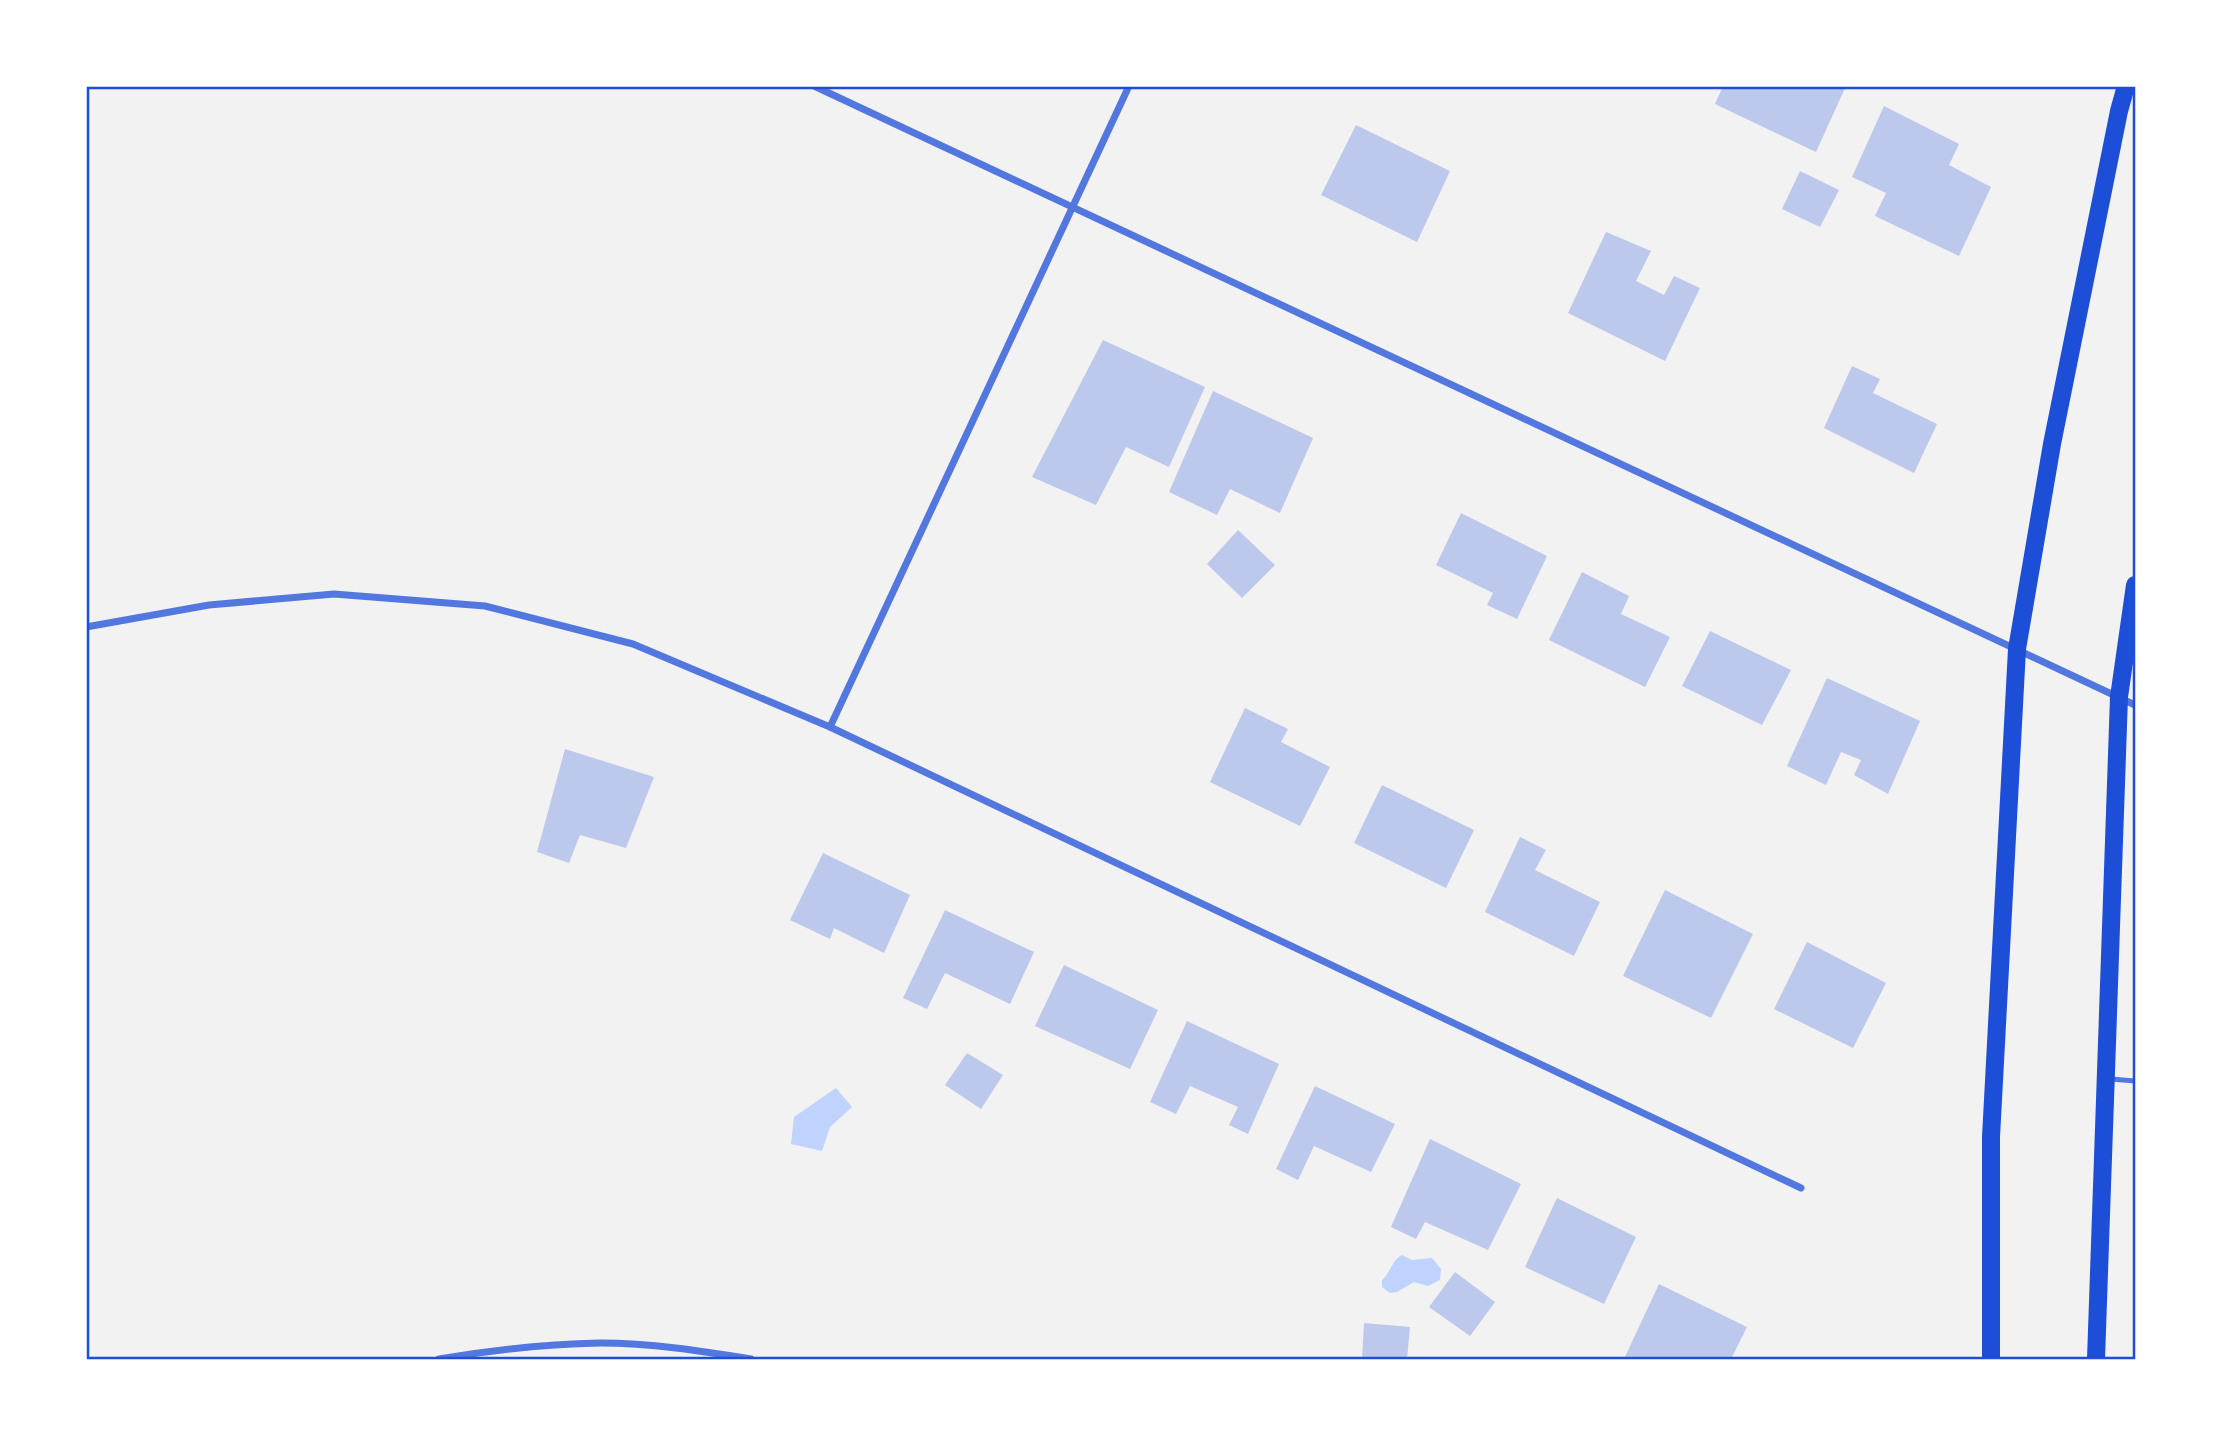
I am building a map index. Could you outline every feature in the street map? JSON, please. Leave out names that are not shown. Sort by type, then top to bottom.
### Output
[{"type":"main road","points":[[1991,1359],[1991,1137],[2017,649],[2052,444],[2126,86]]},
{"type":"main road","points":[[2096,1359],[2107,1078],[2135,584]]},
{"type":"street","points":[[814,86],[2127,701]]},
{"type":"street","points":[[830,727],[1129,86]]},
{"type":"street","points":[[86,626],[209,605],[334,594],[485,606],[633,644],[830,727],[1801,1188]]},
{"type":"street","points":[[439,1359],[498,1349],[601,1343],[684,1349],[751,1359]]},
{"type":"lane","points":[[2107,1078],[2135,1081]]},
{"type":"water","points":[[836,1088],[852,1107],[830,1127],[822,1151],[791,1144],[794,1117]]},
{"type":"water","points":[[1402,1255],[1412,1260],[1432,1258],[1441,1269],[1440,1280],[1428,1286],[1414,1282],[1390,1293],[1382,1287],[1382,1280]]},
{"type":"building","points":[[1723,86],[1846,86],[1816,152],[1715,104]]},
{"type":"building","points":[[1884,106],[1959,144],[1949,165],[1991,187],[1959,256],[1875,216],[1886,193],[1852,177]]},
{"type":"building","points":[[1356,125],[1450,171],[1417,242],[1321,195]]},
{"type":"building","points":[[1800,171],[1839,190],[1820,227],[1782,209]]},
{"type":"building","points":[[1606,232],[1651,251],[1636,281],[1664,295],[1674,276],[1700,288],[1665,361],[1568,313]]},
{"type":"building","points":[[1103,340],[1205,387],[1169,467],[1126,447],[1096,505],[1032,477]]},
{"type":"building","points":[[1852,366],[1880,379],[1873,393],[1937,424],[1914,473],[1824,428]]},
{"type":"building","points":[[1213,391],[1313,438],[1280,513],[1230,489],[1217,515],[1169,492]]},
{"type":"building","points":[[1461,513],[1547,556],[1517,619],[1487,605],[1493,593],[1436,565]]},
{"type":"building","points":[[1238,530],[1275,565],[1242,598],[1207,564]]},
{"type":"building","points":[[1582,572],[1629,596],[1621,614],[1670,637],[1645,687],[1549,640]]},
{"type":"building","points":[[1710,631],[1791,670],[1762,725],[1682,686]]},
{"type":"building","points":[[1827,678],[1920,721],[1888,794],[1854,775],[1861,760],[1841,752],[1826,785],[1787,766]]},
{"type":"building","points":[[1245,708],[1288,729],[1281,742],[1330,767],[1300,826],[1210,782]]},
{"type":"building","points":[[565,749],[654,777],[626,848],[580,835],[569,863],[537,852]]},
{"type":"building","points":[[1382,785],[1474,830],[1446,888],[1354,843]]},
{"type":"building","points":[[1520,837],[1546,850],[1535,870],[1600,902],[1574,956],[1485,912]]},
{"type":"building","points":[[823,853],[910,895],[884,953],[834,928],[830,939],[790,920]]},
{"type":"building","points":[[1665,890],[1753,934],[1711,1018],[1623,976]]},
{"type":"building","points":[[945,910],[1034,952],[1010,1004],[945,973],[927,1009],[903,998]]},
{"type":"building","points":[[1807,942],[1886,983],[1853,1048],[1774,1009]]},
{"type":"building","points":[[1064,965],[1158,1010],[1130,1069],[1035,1026]]},
{"type":"building","points":[[1187,1021],[1279,1064],[1248,1134],[1229,1125],[1238,1107],[1190,1086],[1176,1114],[1150,1102]]},
{"type":"building","points":[[967,1053],[1003,1075],[981,1109],[945,1085]]},
{"type":"building","points":[[1315,1086],[1395,1124],[1371,1172],[1314,1146],[1298,1180],[1276,1169]]},
{"type":"building","points":[[1430,1139],[1521,1184],[1488,1250],[1425,1222],[1416,1239],[1391,1227]]},
{"type":"building","points":[[1557,1198],[1636,1237],[1604,1304],[1525,1267]]},
{"type":"building","points":[[1455,1272],[1495,1302],[1470,1336],[1429,1307]]},
{"type":"building","points":[[1659,1284],[1747,1327],[1731,1359],[1624,1359]]},
{"type":"building","points":[[1364,1323],[1410,1327],[1407,1359],[1362,1359]]}]
